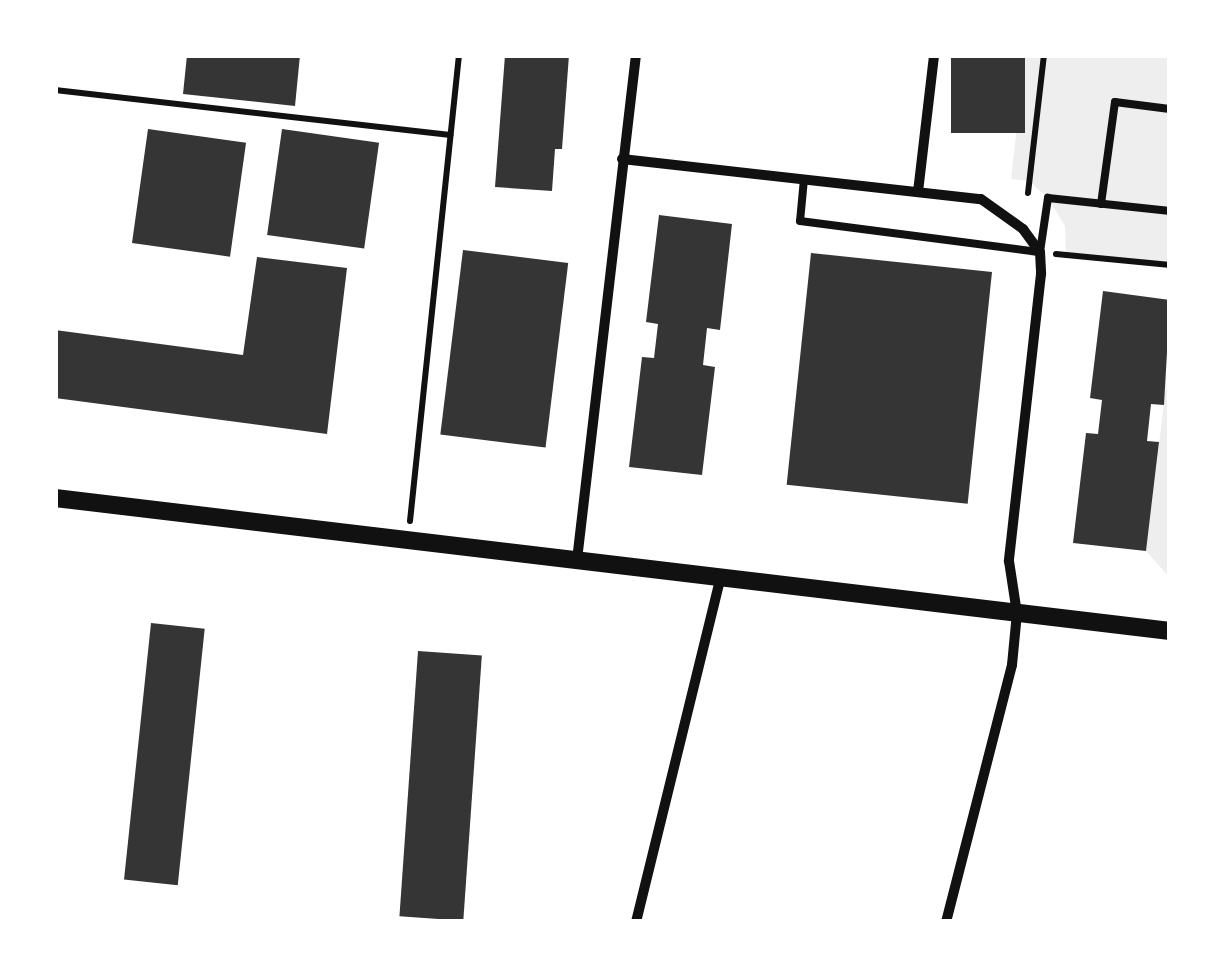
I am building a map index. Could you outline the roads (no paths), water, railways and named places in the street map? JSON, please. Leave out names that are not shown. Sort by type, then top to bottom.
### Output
[{"type":"street","points":[[577,560],[636,55]]},
{"type":"street","points":[[918,192],[934,55]]},
{"type":"street","points":[[622,159],[981,199],[1023,229],[1040,252],[1042,274],[1010,561],[1017,613],[1012,666],[946,922]]},
{"type":"street","points":[[55,498],[1170,631]]},
{"type":"street","points":[[636,922],[721,576]]},
{"type":"lane","points":[[1101,204],[1114,102],[1170,109]]},
{"type":"lane","points":[[804,179],[800,221],[1040,252],[1048,198],[1170,211]]}]
